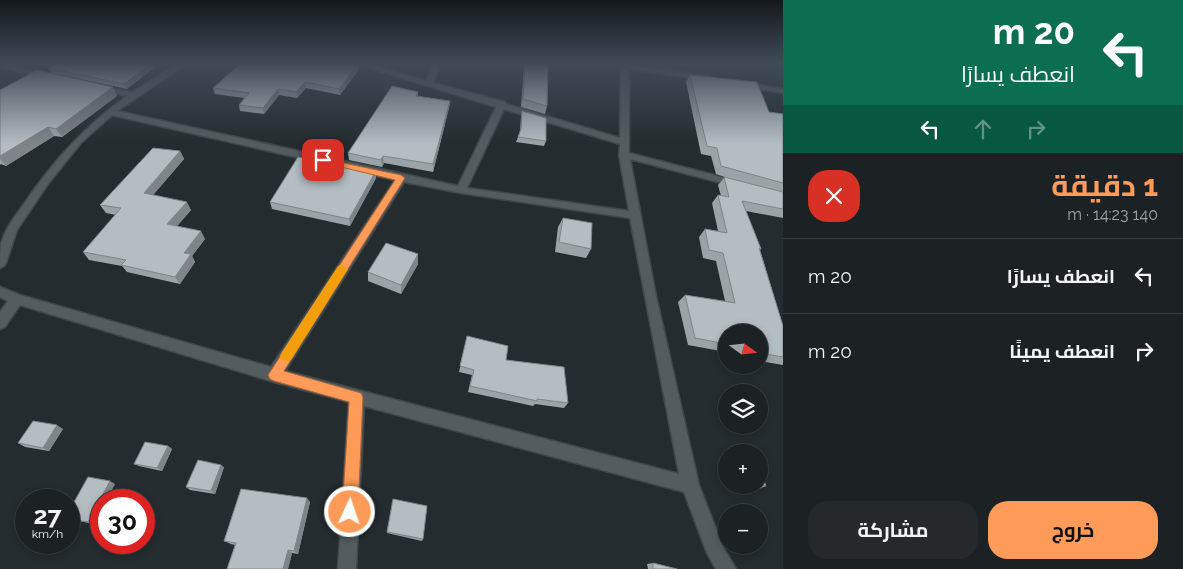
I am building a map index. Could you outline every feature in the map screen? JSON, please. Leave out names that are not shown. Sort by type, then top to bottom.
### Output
[{"type":"street","points":[[113,91],[134,95]]},
{"type":"street","points":[[0,263],[12,229],[44,182],[78,142],[110,112],[141,91]]},
{"type":"street","points":[[453,91],[502,104],[624,148],[746,187]]},
{"type":"street","points":[[625,91],[624,148],[634,215],[690,485],[716,554],[726,569]]},
{"type":"street","points":[[461,190],[502,104]]},
{"type":"street","points":[[110,112],[461,190],[634,215]]},
{"type":"street","points":[[274,375],[401,178]]},
{"type":"street","points":[[0,292],[17,299],[274,375],[690,485]]},
{"type":"street","points":[[0,323],[17,299]]},
{"type":"street","points":[[347,569],[356,397]]},
{"type":"building","points":[[0,91],[108,91],[56,129],[48,127],[0,156]]},
{"type":"building","points":[[231,91],[277,91],[263,108],[239,105],[249,93]]},
{"type":"building","points":[[389,91],[412,91],[418,92],[416,96],[450,101],[433,164],[383,156],[381,160],[348,153]]},
{"type":"building","points":[[523,91],[547,91],[547,106],[523,99]]},
{"type":"building","points":[[694,91],[760,91],[769,112],[783,114],[783,183],[721,166],[717,148],[707,146]]},
{"type":"building","points":[[522,111],[546,118],[546,141],[518,137],[521,129]]},
{"type":"building","points":[[153,148],[180,151],[144,193],[187,202],[167,224],[201,231],[184,253],[191,254],[175,277],[121,265],[126,260],[83,252],[121,208],[100,205]]},
{"type":"building","points":[[298,157],[336,165],[341,165],[342,163],[376,171],[349,219],[270,202]]},
{"type":"building","points":[[724,177],[783,192],[783,209],[742,201],[761,249],[759,248],[783,326],[783,357],[768,354],[768,324],[718,324],[718,342],[695,338],[685,295],[735,303],[723,253],[709,250],[705,229],[727,233],[718,195],[729,197]]},
{"type":"building","points":[[563,218],[592,223],[591,249],[559,242]]},
{"type":"building","points":[[386,243],[418,254],[401,285],[368,272]]},
{"type":"building","points":[[467,336],[508,346],[506,360],[564,367],[568,403],[537,399],[537,401],[470,386],[474,370],[460,366]]},
{"type":"building","points":[[33,421],[57,425],[43,448],[18,443]]},
{"type":"building","points":[[145,442],[168,446],[157,468],[134,464]]},
{"type":"building","points":[[198,460],[221,465],[211,491],[186,487]]},
{"type":"building","points":[[88,477],[110,481],[106,489],[90,489],[90,518],[88,522],[80,521],[80,491]]},
{"type":"building","points":[[241,489],[307,498],[294,551],[288,550],[283,569],[227,569],[236,543],[224,541]]},
{"type":"building","points":[[393,499],[427,506],[423,539],[387,532]]},
{"type":"building","points":[[653,563],[677,569],[653,569]]},
{"type":"slow traffic","points":[[287,356],[342,269]]},
{"type":"route","points":[[323,160],[401,178],[274,375],[356,397],[350,512]]}]
